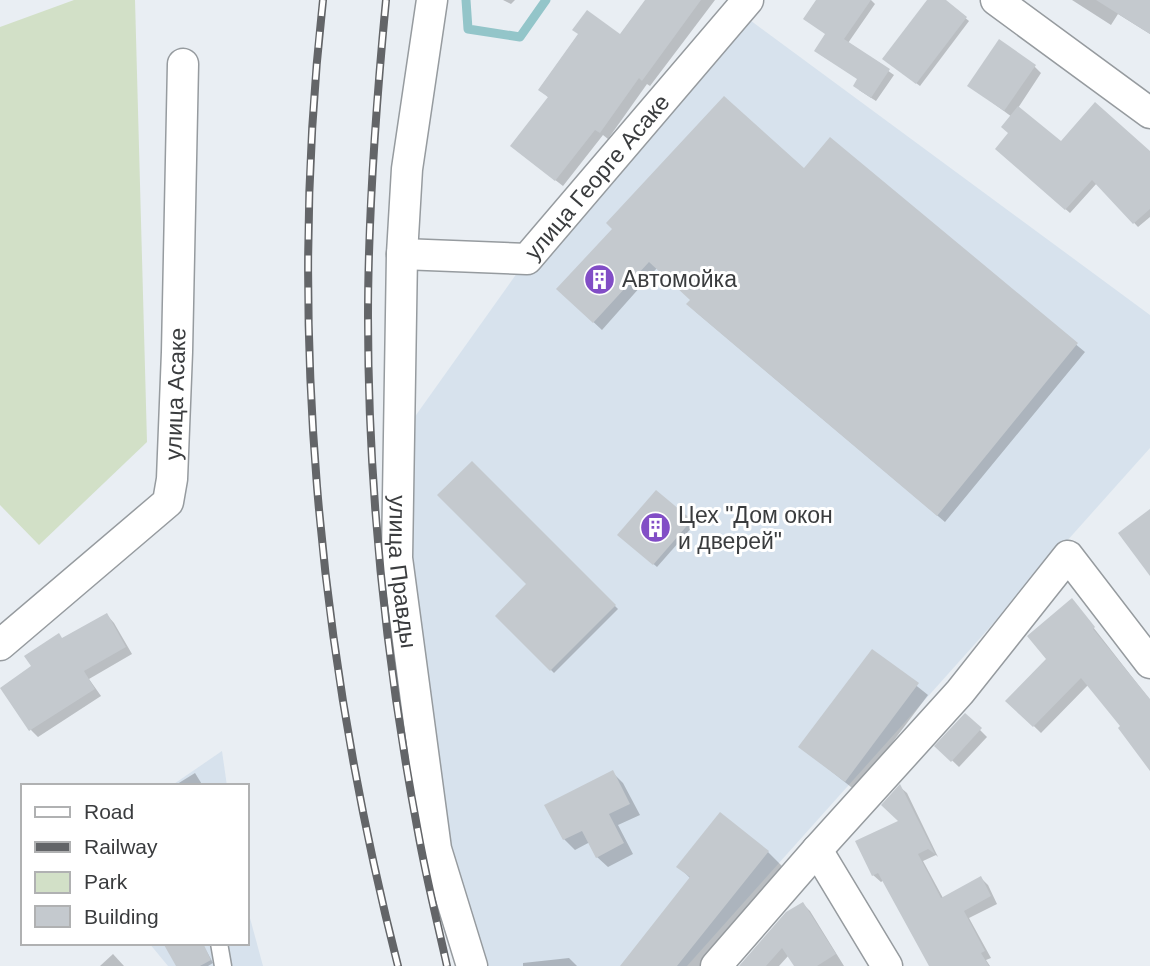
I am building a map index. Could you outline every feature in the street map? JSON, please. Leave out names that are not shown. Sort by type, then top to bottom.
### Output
[{"type":"street","name":"улица Правды","points":[[432,0],[407,169],[402,254],[397,558],[436,849],[472,966]]},
{"type":"street","name":"улица Георге Асаке","points":[[402,254],[527,259],[748,0]]},
{"type":"street","points":[[996,0],[1150,113]]},
{"type":"street","name":"улица Асаке","points":[[0,645],[168,502],[172,479],[177,352],[183,64]]},
{"type":"street","points":[[716,966],[960,692],[1068,556],[1150,663]]},
{"type":"street","points":[[817,850],[887,966]]},
{"type":"lane","points":[[219,945],[223,966]]},
{"type":"shaded area","points":[[739,12],[1150,315],[1150,448],[687,966],[472,966],[436,849],[399,439],[527,259]]},
{"type":"shaded area","points":[[222,751],[227,784],[174,784]]},
{"type":"shaded area","points":[[248,911],[263,966],[168,966],[151,945],[248,945]]},
{"type":"green space","points":[[74,0],[135,0],[147,442],[39,545],[0,505],[0,27]]},
{"type":"building","points":[[645,0],[701,0],[642,81],[639,78],[600,133],[595,130],[555,181],[510,146],[548,97],[538,90],[578,34],[572,30],[587,10],[620,34]]},
{"type":"building","points":[[816,0],[871,0],[844,39],[890,69],[871,98],[853,86],[857,79],[814,51],[825,34],[803,19]]},
{"type":"building","points":[[927,0],[946,0],[967,17],[916,84],[882,59]]},
{"type":"building","points":[[1096,0],[1150,0],[1150,34]]},
{"type":"building","points":[[999,39],[1036,65],[1004,111],[967,86]]},
{"type":"building","points":[[724,96],[804,168],[830,137],[1078,343],[937,516],[686,304],[690,300],[649,262],[593,323],[556,289],[612,229],[606,223]]},
{"type":"building","points":[[1095,102],[1150,151],[1150,209],[1133,224],[1092,180],[1065,210],[995,149],[1008,133],[1001,127],[1018,106],[1061,141]]},
{"type":"building","points":[[472,461],[616,605],[550,671],[495,616],[526,584],[437,495]]},
{"type":"building","name":"Цех \"Дом окон и дверей\"","points":[[656,490],[692,520],[653,565],[617,535]]},
{"type":"building","points":[[1150,509],[1150,576],[1118,533]]},
{"type":"building","points":[[1072,598],[1095,627],[1093,629],[1150,699],[1150,771],[1118,728],[1120,726],[1081,678],[1033,727],[1005,701],[1046,659],[1027,636]]},
{"type":"building","points":[[107,613],[126,647],[84,671],[95,689],[29,731],[0,688],[31,666],[24,656],[59,633],[62,638]]},
{"type":"building","points":[[872,649],[919,683],[845,782],[798,747]]},
{"type":"building","points":[[965,713],[982,728],[951,762],[934,746]]},
{"type":"building","points":[[613,770],[630,804],[609,814],[624,843],[596,858],[582,831],[563,840],[544,805]]},
{"type":"building","points":[[900,784],[935,854],[928,849],[918,854],[941,898],[981,876],[991,896],[964,911],[985,951],[981,953],[989,966],[929,966],[878,873],[872,876],[855,841],[898,821],[881,805]]},
{"type":"building","points":[[720,812],[769,851],[677,966],[620,966],[690,877],[676,867]]},
{"type":"building","points":[[803,902],[836,954],[817,966],[794,966],[782,948],[766,966],[739,966],[786,912]]},
{"type":"building","points":[[164,945],[204,945],[211,960],[200,966],[176,966]]},
{"type":"waterway","points":[[466,0],[468,29],[520,37],[546,0]]},
{"type":"railway","points":[[323,0],[313,121],[308,243],[310,365],[317,486],[330,608],[347,728],[370,848],[398,966]]},
{"type":"railway","points":[[386,0],[373,158],[368,277],[369,382],[375,511],[388,640],[407,768],[424,866],[447,966]]},
{"type":"place","name":"Автомойка","points":[[599,279]]},
{"type":"place","name":"Цех \"Дом окон и дверей\"","points":[[655,528]]}]
